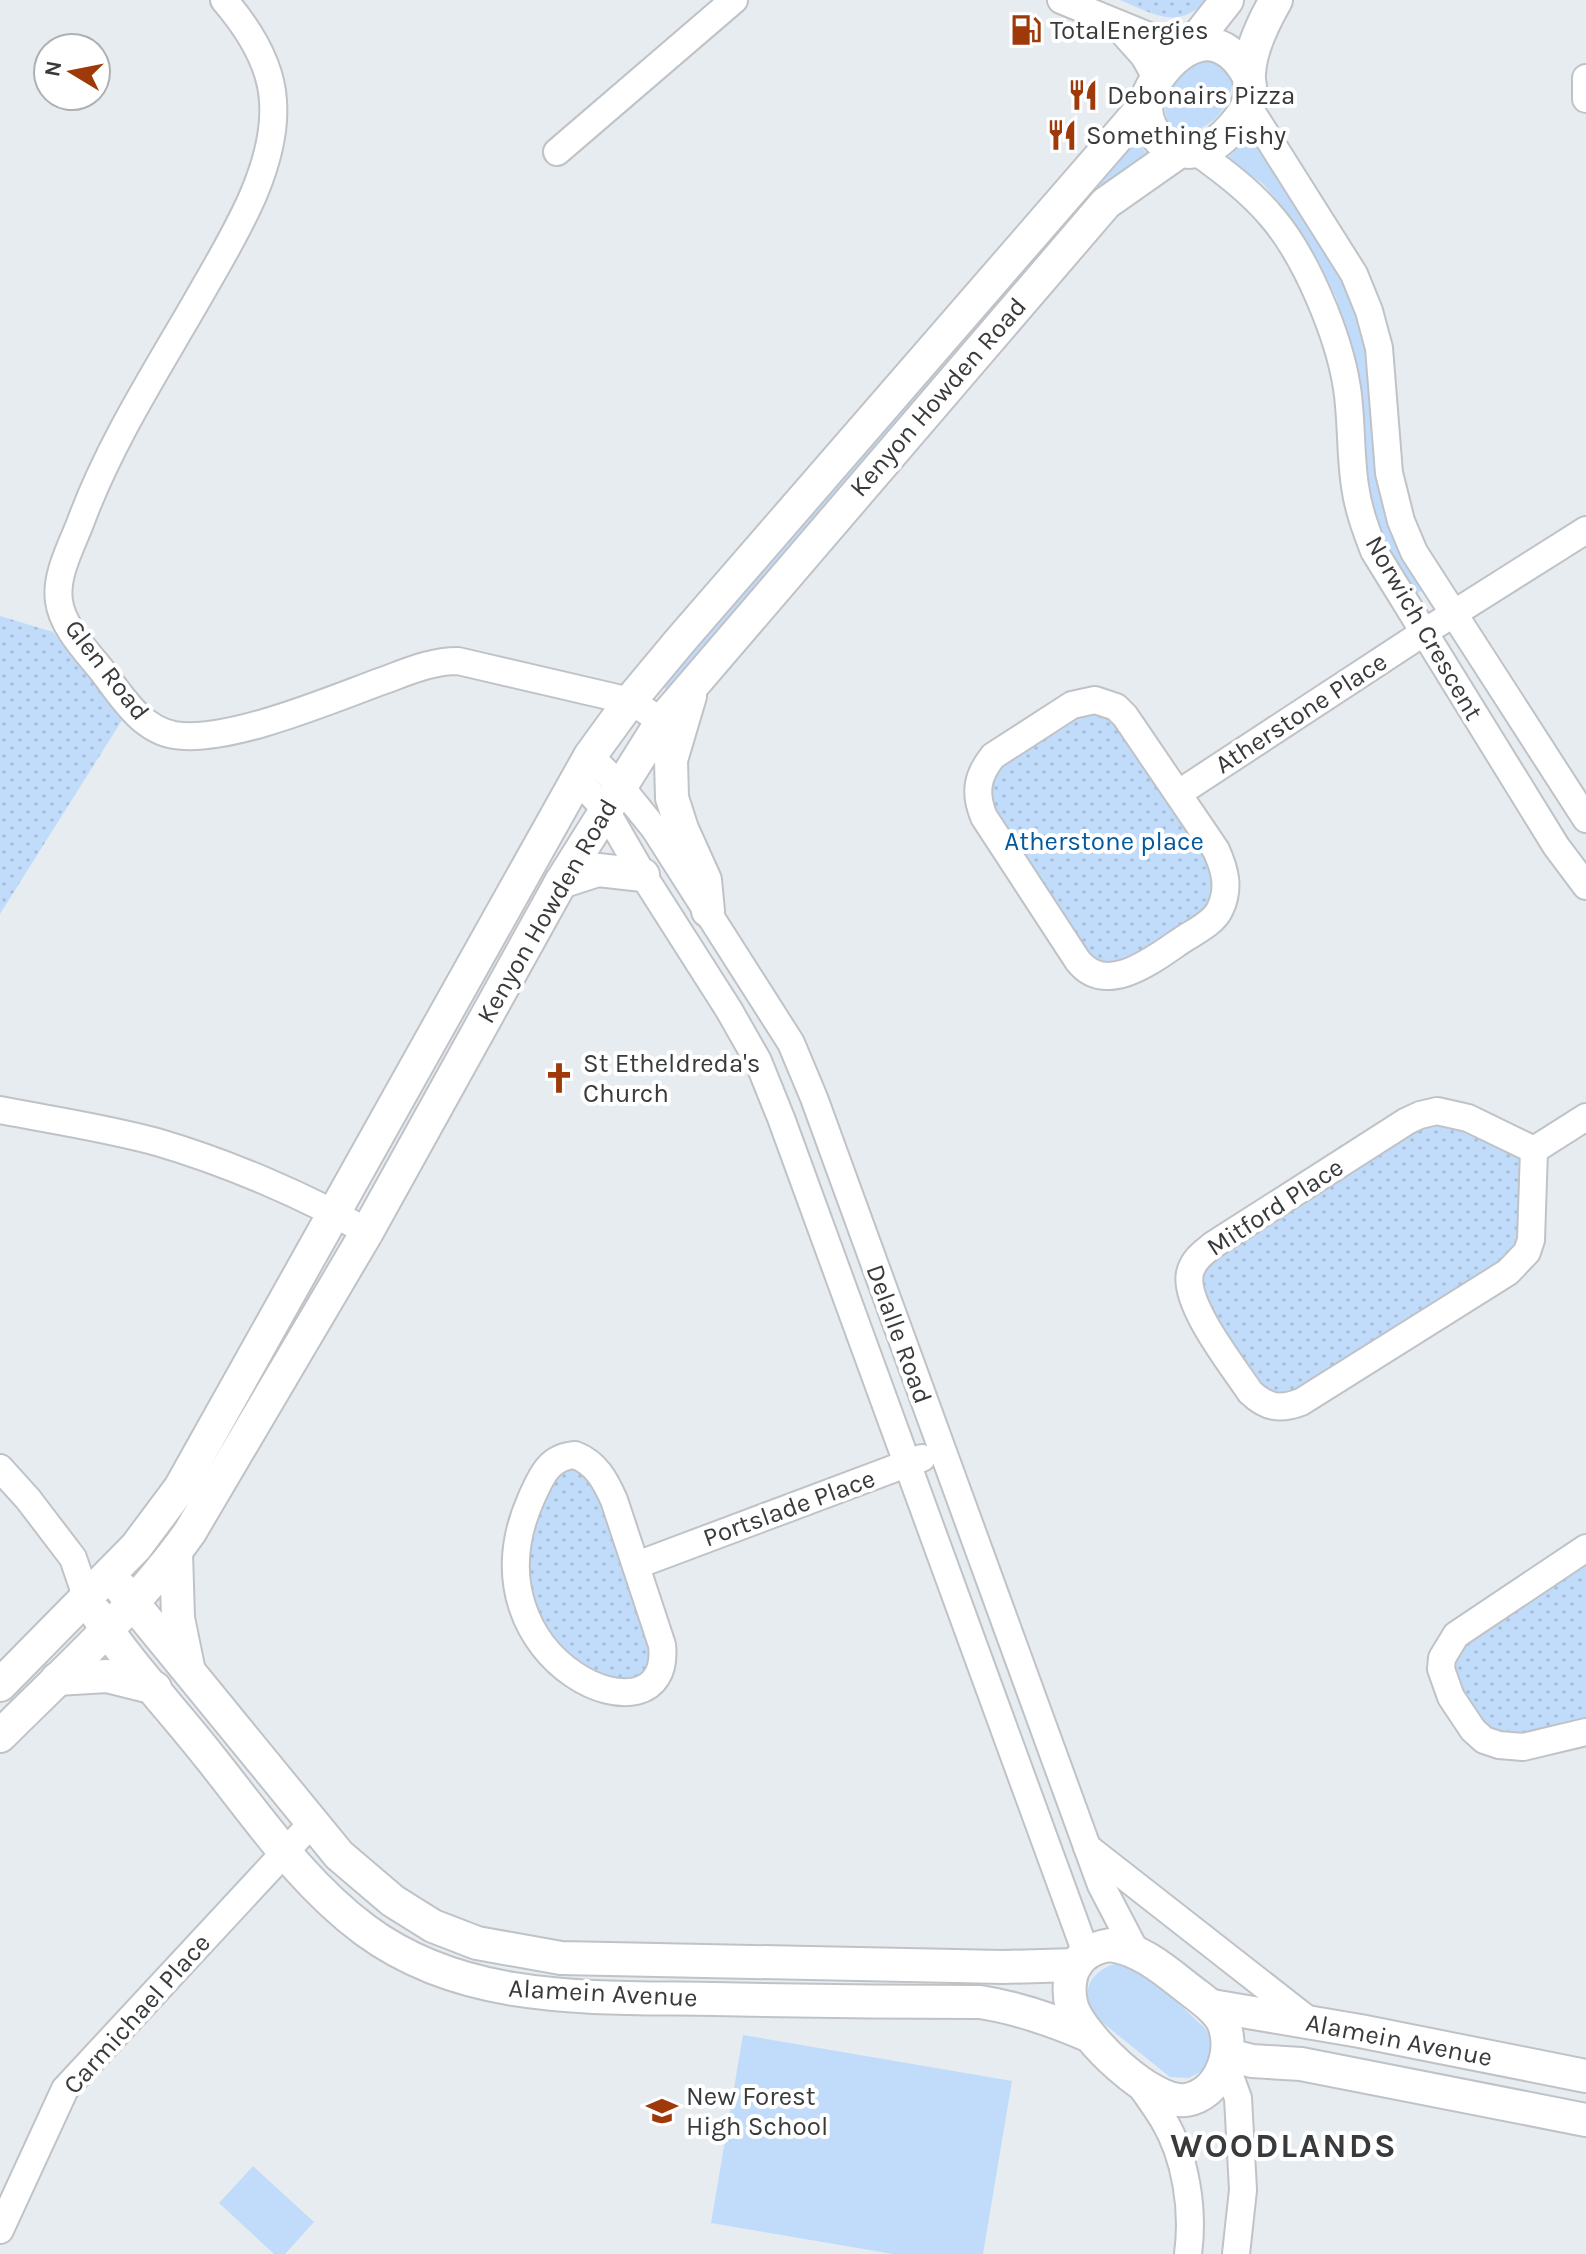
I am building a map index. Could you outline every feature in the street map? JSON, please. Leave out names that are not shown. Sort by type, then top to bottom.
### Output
[{"type":"street","name":"Glen Road","points":[[224,0],[253,39],[267,72],[273,101],[269,145],[260,176],[235,233],[96,480],[59,584],[60,608],[79,641],[139,718],[171,734],[206,736],[229,731],[284,716],[445,661],[471,662],[630,701],[669,731]]},
{"type":"street","points":[[557,152],[734,0]]},
{"type":"street","points":[[1061,0],[1187,48],[1204,44],[1229,50],[1241,61],[1248,90]]},
{"type":"street","points":[[1151,92],[1165,67],[1187,48],[1227,0]]},
{"type":"street","points":[[1114,22],[1144,56],[1151,92],[1152,131],[1160,140],[1188,151],[1218,141],[1248,90],[1259,37],[1276,0]]},
{"type":"street","points":[[1586,78],[1586,99]]},
{"type":"street","name":"Norwich Crescent","points":[[1248,90],[1354,274],[1369,311],[1379,348],[1389,473],[1401,521],[1414,552],[1586,819]]},
{"type":"street","name":"Kenyon Howden Road","points":[[0,1685],[110,1574],[150,1530],[180,1488],[583,768],[630,701],[1151,92]]},
{"type":"street","name":"Kenyon Howden Road","points":[[0,1736],[131,1603],[176,1552],[238,1455],[367,1232],[561,882],[612,798],[669,731],[695,681],[1106,203],[1188,151]]},
{"type":"street","name":"Norwich Crescent","points":[[1188,151],[1245,189],[1274,218],[1320,300],[1347,387],[1355,485],[1361,518],[1374,551],[1556,846],[1586,886]]},
{"type":"street","name":"Atherstone Place","points":[[1179,793],[1453,613],[1586,530]]},
{"type":"street","points":[[1095,700],[1116,707],[1125,716],[1179,793],[1225,869],[1225,897],[1219,913],[1202,927],[1137,969],[1113,976],[1091,971],[1078,961],[984,817],[976,794],[984,767],[993,756],[1072,705],[1095,700]]},
{"type":"street","points":[[669,731],[672,798],[705,880],[708,911]]},
{"type":"street","name":"Delalle Road","points":[[583,768],[612,798],[654,828],[791,1043],[814,1098],[1101,1885],[1136,1952]]},
{"type":"street","name":"Delalle Road","points":[[612,798],[643,875],[701,964],[758,1061],[907,1465],[1081,1959]]},
{"type":"street","points":[[561,882],[598,870],[643,875]]},
{"type":"street","points":[[0,1110],[112,1131],[199,1155],[335,1213],[367,1232]]},
{"type":"street","name":"Mitford Place","points":[[1437,1111],[1468,1118],[1534,1150],[1533,1227],[1527,1252],[1518,1264],[1301,1402],[1279,1408],[1270,1406],[1250,1392],[1193,1299],[1189,1276],[1193,1264],[1203,1253],[1420,1115],[1437,1111]]},
{"type":"street","points":[[1534,1150],[1586,1117]]},
{"type":"street","name":"Portslade Place","points":[[637,1565],[941,1451]]},
{"type":"street","points":[[575,1455],[594,1467],[604,1478],[637,1565],[663,1655],[657,1676],[640,1691],[613,1691],[596,1687],[576,1676],[549,1653],[526,1618],[518,1594],[515,1567],[519,1534],[539,1482],[552,1462],[563,1456],[575,1455]]},
{"type":"street","points":[[0,1468],[73,1558],[87,1599]]},
{"type":"street","points":[[1586,1548],[1456,1635],[1442,1658],[1441,1669],[1451,1697],[1473,1730],[1484,1740],[1523,1747],[1586,1732]]},
{"type":"street","points":[[176,1552],[178,1618],[190,1674]]},
{"type":"street","points":[[73,1558],[110,1574]]},
{"type":"street","name":"Alamein Avenue","points":[[110,1574],[312,1823],[356,1871],[393,1901],[433,1926],[477,1943],[576,1958],[1003,1967],[1081,1959]]},
{"type":"street","name":"Alamein Avenue","points":[[87,1599],[106,1629],[286,1853],[332,1903],[367,1932],[440,1971],[472,1981],[549,1995],[980,2002],[1012,2007],[1090,2036]]},
{"type":"street","points":[[57,1679],[107,1676],[155,1688]]},
{"type":"street","name":"Carmichael Place","points":[[0,2230],[65,2089],[312,1823]]},
{"type":"street","points":[[1087,1847],[1312,2023]]},
{"type":"street","points":[[1227,2059],[1210,2087],[1187,2100],[1160,2095],[1137,2080],[1090,2036],[1072,2007],[1070,1979],[1081,1959],[1096,1947],[1110,1945],[1136,1952],[1212,2006],[1223,2020],[1227,2035],[1227,2059],[1238,2098],[1243,2190],[1236,2254]]},
{"type":"street","name":"Alamein Avenue","points":[[1212,2006],[1586,2076]]},
{"type":"street","points":[[1412,2086],[1422,2044]]},
{"type":"street","name":"Alamein Avenue","points":[[1227,2059],[1301,2064],[1586,2120]]},
{"type":"street","points":[[1137,2080],[1165,2121],[1180,2161],[1191,2213],[1188,2254]]},
{"type":"green space","points":[[1120,0],[1207,0],[1186,15],[1165,17]]},
{"type":"green space","points":[[1209,59],[1218,61],[1233,80],[1227,102],[1216,118],[1202,127],[1188,131],[1176,129],[1168,121],[1165,108],[1171,89],[1187,70]]},
{"type":"green space","points":[[1249,135],[1322,243],[1350,299],[1367,360],[1379,487],[1397,540],[1421,586],[1421,591],[1416,594],[1411,593],[1384,548],[1371,511],[1362,456],[1356,367],[1336,297],[1317,260],[1283,207],[1262,183],[1226,160]]},
{"type":"green space","points":[[1134,140],[1149,155],[671,691],[666,690],[662,683]]},
{"type":"green space","points":[[0,616],[53,632],[124,717],[0,914]]},
{"type":"green space","name":"Atherstone place","points":[[1109,711],[1219,877],[1217,903],[1126,967],[1090,961],[989,805],[986,793],[994,772],[1079,715]]},
{"type":"green space","points":[[1440,1119],[1506,1144],[1524,1161],[1521,1248],[1286,1398],[1258,1387],[1201,1297],[1203,1275],[1210,1262],[1421,1124]]},
{"type":"green space","points":[[574,1467],[592,1473],[657,1655],[643,1681],[594,1676],[556,1646],[533,1609],[528,1537],[550,1482],[566,1468]]},
{"type":"green space","points":[[1586,1561],[1586,1721],[1532,1735],[1501,1735],[1475,1715],[1464,1696],[1455,1667],[1459,1649]]},
{"type":"green space","points":[[1118,1963],[1139,1971],[1204,2027],[1211,2047],[1205,2069],[1189,2078],[1170,2077],[1098,2019],[1088,2001],[1089,1985],[1099,1972]]},
{"type":"green space","points":[[743,2035],[1012,2081],[983,2254],[893,2254],[711,2223]]},
{"type":"green space","points":[[253,2166],[314,2222],[285,2254],[274,2254],[219,2203]]},
{"type":"place","name":"TotalEnergies","points":[[1026,30]]},
{"type":"place","name":"Debonairs Pizza","points":[[1083,95]]},
{"type":"place","name":"Something Fishy","points":[[1062,135]]},
{"type":"place","name":"St Etheldreda's Church","points":[[559,1078]]},
{"type":"place","name":"New Forest High School","points":[[662,2111]]},
{"type":"district","name":"WOODLANDS","points":[[1284,2146]]}]
